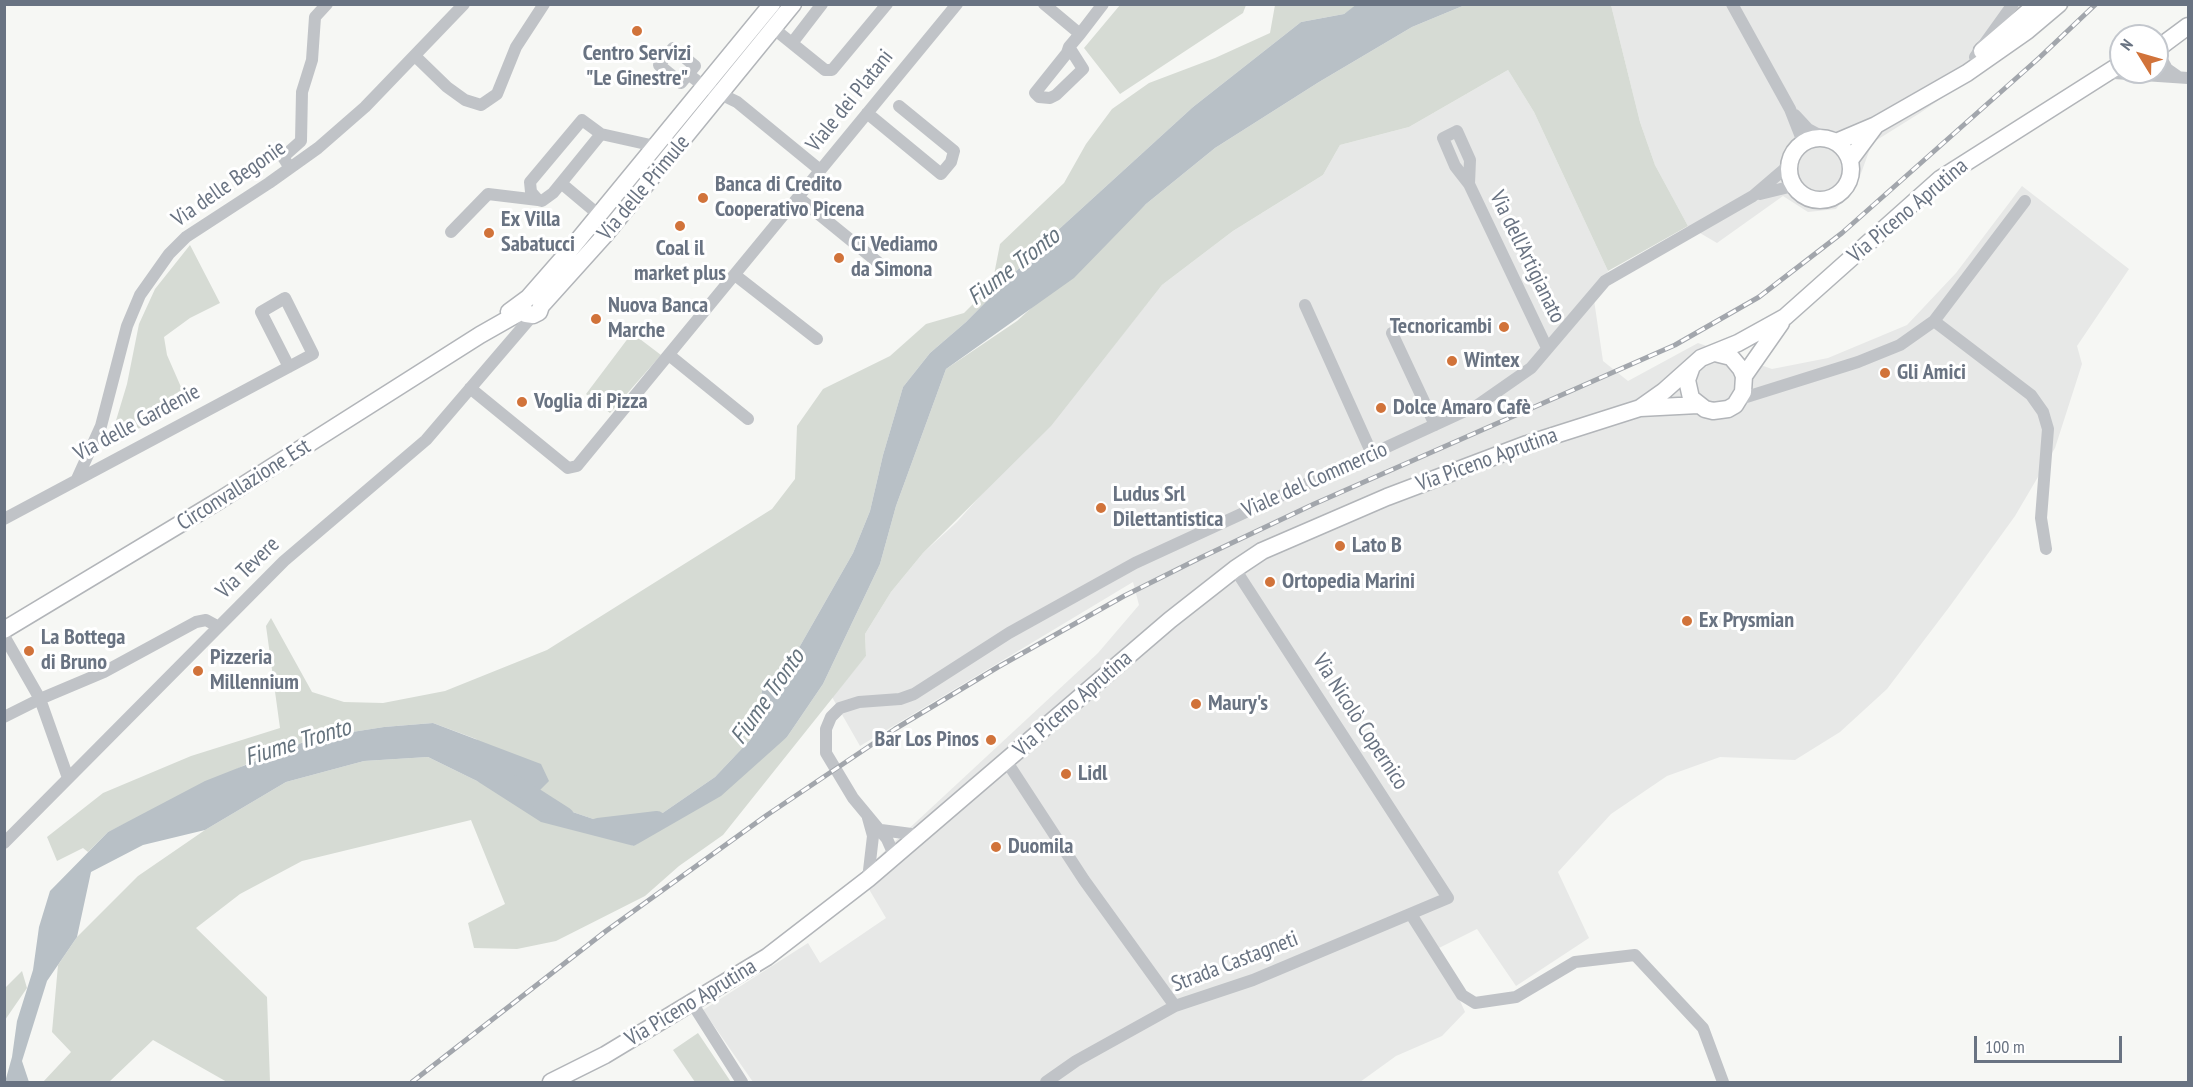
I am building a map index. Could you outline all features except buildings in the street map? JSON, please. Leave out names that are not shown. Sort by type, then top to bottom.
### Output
[{"type":"main road","name":"Via delle Primule","points":[[528,310],[599,215],[772,4]]},
{"type":"main road","name":"Via delle Primule","points":[[528,310],[590,253],[793,4]]},
{"type":"main road","points":[[1932,91],[2037,4]]},
{"type":"main road","points":[[1803,142],[1830,140],[1876,125],[1997,52],[2059,4]]},
{"type":"main road","points":[[2169,39],[2188,26]]},
{"type":"main road","name":"Via Piceno Aprutina","points":[[1640,408],[1664,391],[1695,362],[1785,317],[1940,179],[2109,74]]},
{"type":"main road","points":[[1788,166],[1794,186],[1811,199],[1833,198],[1848,182],[1850,160],[1876,125]]},
{"type":"main road","points":[[1830,140],[1845,150],[1850,160]]},
{"type":"main road","name":"Viale del Commercio","points":[[1788,166],[1793,152],[1803,142]]},
{"type":"main road","name":"Circonvallazione Est","points":[[4,630],[154,541],[480,335],[528,310]]},
{"type":"main road","name":"Via Piceno Aprutina","points":[[551,1083],[605,1055],[767,957],[868,879],[1170,620],[1235,569],[1262,551],[1387,497],[1527,444],[1640,408],[1698,405],[1713,411],[1720,411],[1734,405],[1785,317]]},
{"type":"main road","points":[[1715,353],[1731,357],[1742,369],[1743,386]]},
{"type":"main road","points":[[1695,362],[1687,380],[1688,390],[1698,405]]},
{"type":"street","points":[[290,168],[283,157],[301,141],[302,92],[312,60],[315,17],[327,4]]},
{"type":"street","name":"Via delle Begonie","points":[[77,479],[101,426],[127,326],[140,295],[153,274],[186,237],[290,168],[365,107],[464,4]]},
{"type":"street","points":[[415,56],[447,87],[465,100],[481,105],[497,94],[516,47],[544,4]]},
{"type":"street","points":[[792,43],[822,4]]},
{"type":"street","points":[[773,28],[825,70],[832,70],[887,4]]},
{"type":"street","name":"Viale dei Platani","points":[[470,388],[568,468],[584,460],[957,4]]},
{"type":"street","points":[[1044,4],[1080,34]]},
{"type":"street","points":[[1069,47],[1103,4]]},
{"type":"street","points":[[1732,4],[1790,110],[1803,142]]},
{"type":"street","points":[[1975,57],[2013,4]]},
{"type":"street","points":[[2169,70],[2183,77]]},
{"type":"street","points":[[688,74],[704,86],[737,102],[820,170]]},
{"type":"street","points":[[867,113],[941,174],[951,162],[954,151],[898,106]]},
{"type":"street","points":[[1790,110],[1809,129],[1830,140]]},
{"type":"street","points":[[516,196],[580,121],[586,120],[602,134],[655,146]]},
{"type":"street","name":"Via dell'Artigianato","points":[[1469,184],[1470,160],[1457,131],[1443,138],[1455,166],[1469,184],[1547,348]]},
{"type":"street","points":[[540,201],[561,183],[602,134]]},
{"type":"street","points":[[1455,166],[1470,160]]},
{"type":"street","name":"Viale del Commercio","points":[[895,856],[830,762],[824,738],[828,723],[840,708],[860,702],[900,699],[914,694],[1009,633],[1135,563],[1478,405],[1531,368],[1605,281],[1753,196],[1788,166]]},
{"type":"street","points":[[530,182],[531,192],[540,201]]},
{"type":"street","name":"Via delle Primule","points":[[561,183],[599,215]]},
{"type":"street","name":"Viale del Commercio","points":[[1753,196],[1794,186]]},
{"type":"street","points":[[452,232],[488,194],[540,201]]},
{"type":"street","points":[[799,198],[880,264]]},
{"type":"street","name":"Via Piceno Aprutina","points":[[1743,386],[1776,389],[1900,345],[1934,321],[2025,201]]},
{"type":"street","points":[[735,275],[817,339]]},
{"type":"street","name":"Via delle Gardenie","points":[[4,519],[313,354],[285,298],[261,312],[289,366]]},
{"type":"street","points":[[1305,305],[1372,454]]},
{"type":"street","name":"Via Tevere","points":[[4,843],[284,561],[426,440],[470,388],[528,310]]},
{"type":"street","points":[[1934,321],[2031,395],[2043,412],[2048,429],[2040,518],[2046,549]]},
{"type":"street","points":[[1392,333],[1435,425]]},
{"type":"street","points":[[669,355],[748,419]]},
{"type":"street","name":"Via Nicolò Copernico","points":[[1235,569],[1289,649],[1448,898]]},
{"type":"street","points":[[4,717],[104,672],[196,622],[207,620],[218,626]]},
{"type":"street","points":[[4,636],[40,699],[68,778]]},
{"type":"street","points":[[1007,762],[1084,880],[1175,1006]]},
{"type":"street","points":[[868,879],[877,833],[919,836]]},
{"type":"street","name":"Strada Castagneti","points":[[1046,1083],[1076,1061],[1175,1006],[1253,980],[1372,929],[1412,916],[1448,898]]},
{"type":"street","points":[[1412,916],[1462,995],[1475,1004],[1516,998],[1575,962],[1635,955],[1703,1028],[1723,1083]]},
{"type":"street","points":[[692,1004],[742,1083]]},
{"type":"shaded area","points":[[1120,5],[1246,5],[1243,13],[1120,94],[1084,48]]},
{"type":"shaded area","points":[[1275,5],[1357,5],[1344,14],[1301,22],[1193,107],[1046,241],[966,322],[930,353],[903,387],[883,455],[870,511],[853,553],[800,646],[763,687],[751,739],[715,777],[651,821],[611,825],[546,803],[534,796],[476,739],[433,723],[384,727],[314,738],[249,763],[108,832],[88,852],[83,848],[57,861],[47,837],[103,793],[191,756],[280,728],[266,626],[271,618],[312,692],[344,702],[383,703],[445,691],[547,650],[772,509],[795,479],[797,426],[823,389],[890,356],[926,324],[964,313],[992,285],[1000,244],[1064,183],[1086,144],[1112,109],[1149,83],[1215,58],[1270,33]]},
{"type":"shaded area","points":[[1465,5],[1611,5],[1640,122],[1655,165],[1688,226],[1608,271],[1534,112],[1508,70],[1409,127],[1340,145],[1323,175],[1233,231],[1162,285],[1051,426],[923,553],[891,592],[865,634],[866,656],[723,835],[679,866],[645,896],[556,941],[517,949],[474,948],[468,923],[505,904],[471,820],[302,861],[240,894],[196,928],[267,997],[270,1082],[227,1082],[153,1040],[109,1082],[43,1082],[71,1052],[52,1032],[58,965],[77,937],[138,876],[205,830],[286,782],[364,761],[428,757],[477,781],[634,846],[787,737],[823,684],[880,564],[896,506],[946,369],[1017,321],[1146,204],[1215,148],[1319,82],[1412,27]]},
{"type":"shaded area","points":[[1611,5],[2071,5],[2051,23],[1920,113],[1872,143],[1859,179],[1836,209],[1808,212],[1783,196],[1717,243],[1688,226],[1655,165],[1640,122]]},
{"type":"shaded area","points":[[1508,70],[1534,112],[1608,271],[1594,300],[1603,361],[1628,381],[1698,343],[1772,369],[1828,358],[1907,325],[1956,273],[2022,186],[2129,269],[2077,346],[2082,364],[2055,448],[2015,516],[1950,606],[1887,689],[1840,732],[1795,760],[1720,757],[1667,776],[1611,814],[1558,872],[1589,938],[1516,986],[1477,929],[1437,949],[1465,1012],[1442,1036],[1396,1056],[1360,1082],[753,1082],[703,1010],[808,943],[820,963],[886,918],[860,874],[1098,653],[1139,605],[1133,582],[860,746],[832,697],[866,656],[865,634],[891,592],[923,553],[957,522],[1110,350],[1162,285],[1233,231],[1323,175],[1340,145],[1409,127]]},
{"type":"shaded area","points":[[190,245],[220,303],[190,318],[164,337],[167,355],[188,403],[113,442],[111,437],[127,384],[139,324],[155,289]]},
{"type":"shaded area","points":[[632,333],[661,355],[610,413],[586,394]]},
{"type":"shaded area","points":[[22,971],[27,988],[5,1020],[5,988]]},
{"type":"shaded area","points":[[698,1033],[731,1082],[695,1082],[673,1050]]},
{"type":"water","points":[[1357,4],[1465,5],[1412,27],[1319,82],[1215,148],[1146,204],[1074,278],[946,369],[896,506],[880,564],[823,684],[787,737],[721,796],[634,846],[541,822],[477,781],[428,757],[364,761],[286,782],[205,830],[143,845],[91,872],[77,937],[47,981],[22,1061],[29,1082],[5,1082],[12,1057],[17,1021],[33,970],[39,927],[50,891],[108,832],[205,781],[314,738],[384,727],[433,723],[541,764],[549,781],[534,796],[546,803],[611,825],[651,821],[715,777],[751,739],[763,687],[800,646],[853,553],[870,511],[883,455],[903,387],[930,353],[966,322],[1046,241],[1193,107],[1301,22],[1344,14]]},
{"type":"waterway","name":"Fiume Tronto","points":[[515,784],[565,816]]},
{"type":"waterway","name":"Fiume Tronto","points":[[598,827],[657,820]]},
{"type":"railway","points":[[412,1082],[606,931],[767,815],[895,729],[998,667],[1124,596],[1200,558],[1314,504],[1675,345],[1759,297],[1842,233],[2039,58],[2096,4]]},
{"type":"place","name":"Centro Servizi \"Le Ginestre\"","points":[[637,31]]},
{"type":"place","name":"Banca di Credito Cooperativo Picena","points":[[703,198]]},
{"type":"place","name":"Coal il market plus","points":[[680,226]]},
{"type":"place","name":"Ex Villa Sabatucci","points":[[489,233]]},
{"type":"place","name":"Ci Vediamo da Simona","points":[[839,258]]},
{"type":"place","name":"Nuova Banca Marche","points":[[596,319]]},
{"type":"place","name":"Tecnoricambi","points":[[1504,327]]},
{"type":"place","name":"Wintex","points":[[1452,361]]},
{"type":"place","name":"Gli Amici","points":[[1885,373]]},
{"type":"place","name":"Voglia di Pizza","points":[[522,402]]},
{"type":"place","name":"Dolce Amaro Cafè","points":[[1381,408]]},
{"type":"place","name":"Ludus Srl Dilettantistica","points":[[1101,508]]},
{"type":"place","name":"Lato B","points":[[1340,546]]},
{"type":"place","name":"Ortopedia Marini","points":[[1270,582]]},
{"type":"place","name":"Ex Prysmian","points":[[1687,621]]},
{"type":"place","name":"La Bottega di Bruno","points":[[29,651]]},
{"type":"place","name":"Pizzeria Millennium","points":[[198,671]]},
{"type":"place","name":"Maury's","points":[[1196,704]]},
{"type":"place","name":"Bar Los Pinos","points":[[991,740]]},
{"type":"place","name":"Lidl","points":[[1066,774]]},
{"type":"place","name":"Duomila","points":[[996,847]]}]
